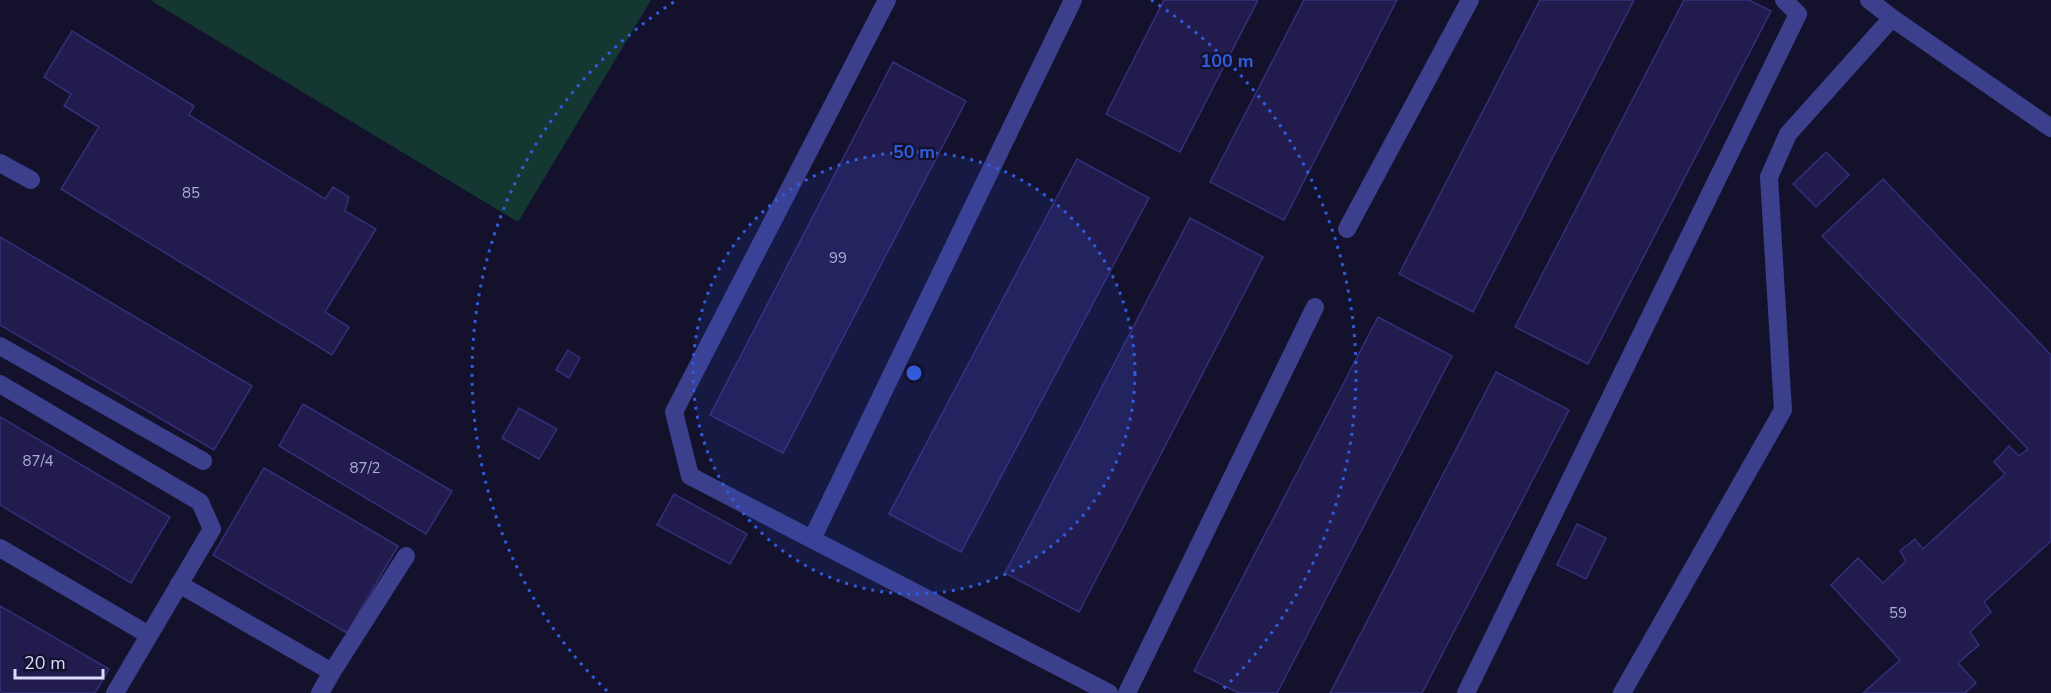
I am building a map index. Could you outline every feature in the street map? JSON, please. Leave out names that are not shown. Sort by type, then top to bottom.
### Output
[{"type":"lane","points":[[887,0],[674,412],[690,476],[1109,693]]},
{"type":"lane","points":[[812,539],[1073,0]]},
{"type":"lane","points":[[1347,229],[1470,0]]},
{"type":"lane","points":[[1467,693],[1798,14],[1784,0]]},
{"type":"lane","points":[[1869,0],[2051,128]]},
{"type":"lane","points":[[1622,693],[1783,410],[1769,177],[1788,134],[1892,18]]},
{"type":"lane","points":[[0,163],[31,180]]},
{"type":"lane","points":[[1127,693],[1315,307]]},
{"type":"lane","points":[[0,346],[203,461]]},
{"type":"lane","points":[[0,384],[200,502],[212,529],[115,693]]},
{"type":"lane","points":[[0,548],[149,635]]},
{"type":"lane","points":[[320,693],[405,556]]},
{"type":"lane","points":[[179,584],[332,672]]},
{"type":"green space","points":[[150,0],[651,0],[518,222]]},
{"type":"building","points":[[1164,0],[1258,0],[1180,152],[1106,114]]},
{"type":"building","points":[[1304,0],[1397,0],[1284,220],[1210,182]]},
{"type":"building","points":[[1540,0],[1634,0],[1473,312],[1399,274]]},
{"type":"building","points":[[1684,0],[1749,0],[1771,11],[1588,364],[1515,327]]},
{"type":"building","points":[[72,31],[194,106],[189,115],[325,199],[333,187],[349,197],[345,211],[376,229],[325,312],[349,327],[332,355],[61,189],[99,127],[64,106],[71,94],[44,77]]},
{"type":"building","points":[[893,62],[966,101],[783,453],[710,415]]},
{"type":"building","points":[[1826,152],[1849,175],[1816,207],[1793,184]]},
{"type":"building","points":[[1077,159],[1149,198],[961,552],[889,514]]},
{"type":"building","points":[[1883,179],[2051,355],[2051,541],[1984,602],[1991,612],[1970,632],[1979,645],[1958,663],[1976,683],[1965,693],[1863,693],[1900,660],[1831,585],[1858,558],[1883,583],[1906,561],[1900,551],[1915,539],[1923,549],[2005,474],[1994,462],[2009,446],[2019,456],[2028,449],[1822,236]]},
{"type":"building","points":[[1190,218],[1263,257],[1079,612],[1005,573]]},
{"type":"building","points":[[0,237],[252,386],[214,450],[0,325]]},
{"type":"building","points":[[1378,317],[1452,356],[1277,693],[1239,693],[1194,671]]},
{"type":"building","points":[[568,350],[580,358],[569,378],[556,370]]},
{"type":"building","points":[[1496,372],[1569,410],[1422,693],[1330,693]]},
{"type":"building","points":[[303,404],[452,491],[426,534],[279,446]]},
{"type":"building","points":[[519,408],[557,429],[539,459],[502,438]]},
{"type":"building","points":[[0,417],[170,517],[131,583],[0,505]]},
{"type":"building","points":[[264,468],[398,546],[347,633],[213,555]]},
{"type":"building","points":[[674,494],[747,534],[730,564],[657,525]]},
{"type":"building","points":[[1577,524],[1606,538],[1586,579],[1557,565]]},
{"type":"building","points":[[0,606],[109,669],[95,693],[3,693],[0,691]]}]
